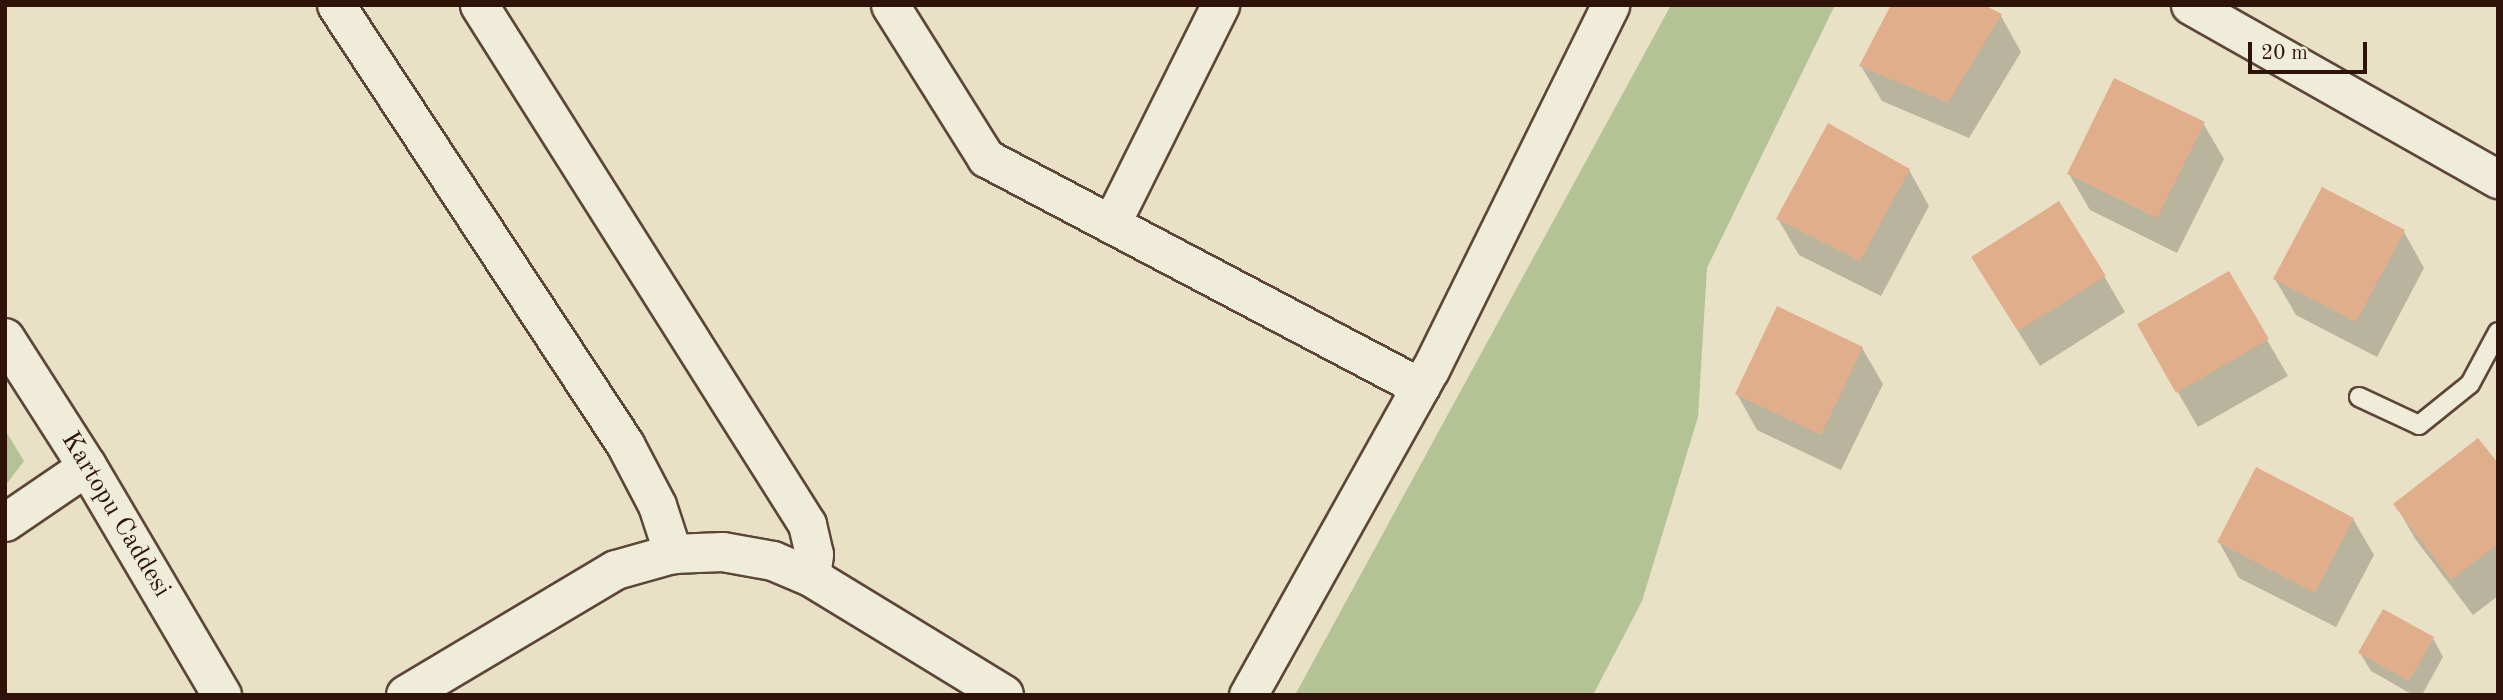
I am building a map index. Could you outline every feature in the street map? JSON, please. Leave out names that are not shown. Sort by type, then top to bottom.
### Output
[{"type":"street","points":[[336,5],[625,444],[657,505],[673,554]]},
{"type":"street","points":[[480,5],[807,524],[814,554],[811,577]]},
{"type":"street","points":[[890,5],[986,158],[1420,387]]},
{"type":"street","points":[[1111,224],[1220,5]]},
{"type":"street","points":[[1248,695],[1420,387],[1610,5]]},
{"type":"street","points":[[2190,5],[2498,179]]},
{"type":"street","name":"Kartopu Caddesi","points":[[5,338],[87,466],[222,695]]},
{"type":"street","points":[[5,522],[87,466]]},
{"type":"street","points":[[406,695],[616,570],[673,554],[723,552],[774,561],[811,577],[1004,695]]},
{"type":"lane","points":[[2358,397],[2419,425],[2470,384],[2498,332]]},
{"type":"green space","points":[[1671,5],[1835,5],[1707,268],[1698,417],[1642,601],[1593,695],[1295,695]]},
{"type":"green space","points":[[5,430],[24,461],[5,486]]},
{"type":"building","points":[[1891,5],[1984,5],[2002,14],[1948,103],[1859,66]]},
{"type":"building","points":[[2114,78],[2205,122],[2157,218],[2067,174]]},
{"type":"building","points":[[1828,123],[1910,169],[1860,261],[1776,219]]},
{"type":"building","points":[[2322,187],[2405,230],[2356,322],[2273,279]]},
{"type":"building","points":[[2059,201],[2106,276],[2018,331],[1971,257]]},
{"type":"building","points":[[2229,271],[2269,339],[2176,393],[2137,324]]},
{"type":"building","points":[[1777,306],[1863,347],[1821,435],[1735,394]]},
{"type":"building","points":[[2478,438],[2498,463],[2498,544],[2451,580],[2393,504]]},
{"type":"building","points":[[2256,467],[2354,518],[2315,593],[2217,542]]},
{"type":"building","points":[[2383,609],[2434,637],[2409,681],[2358,653]]}]
